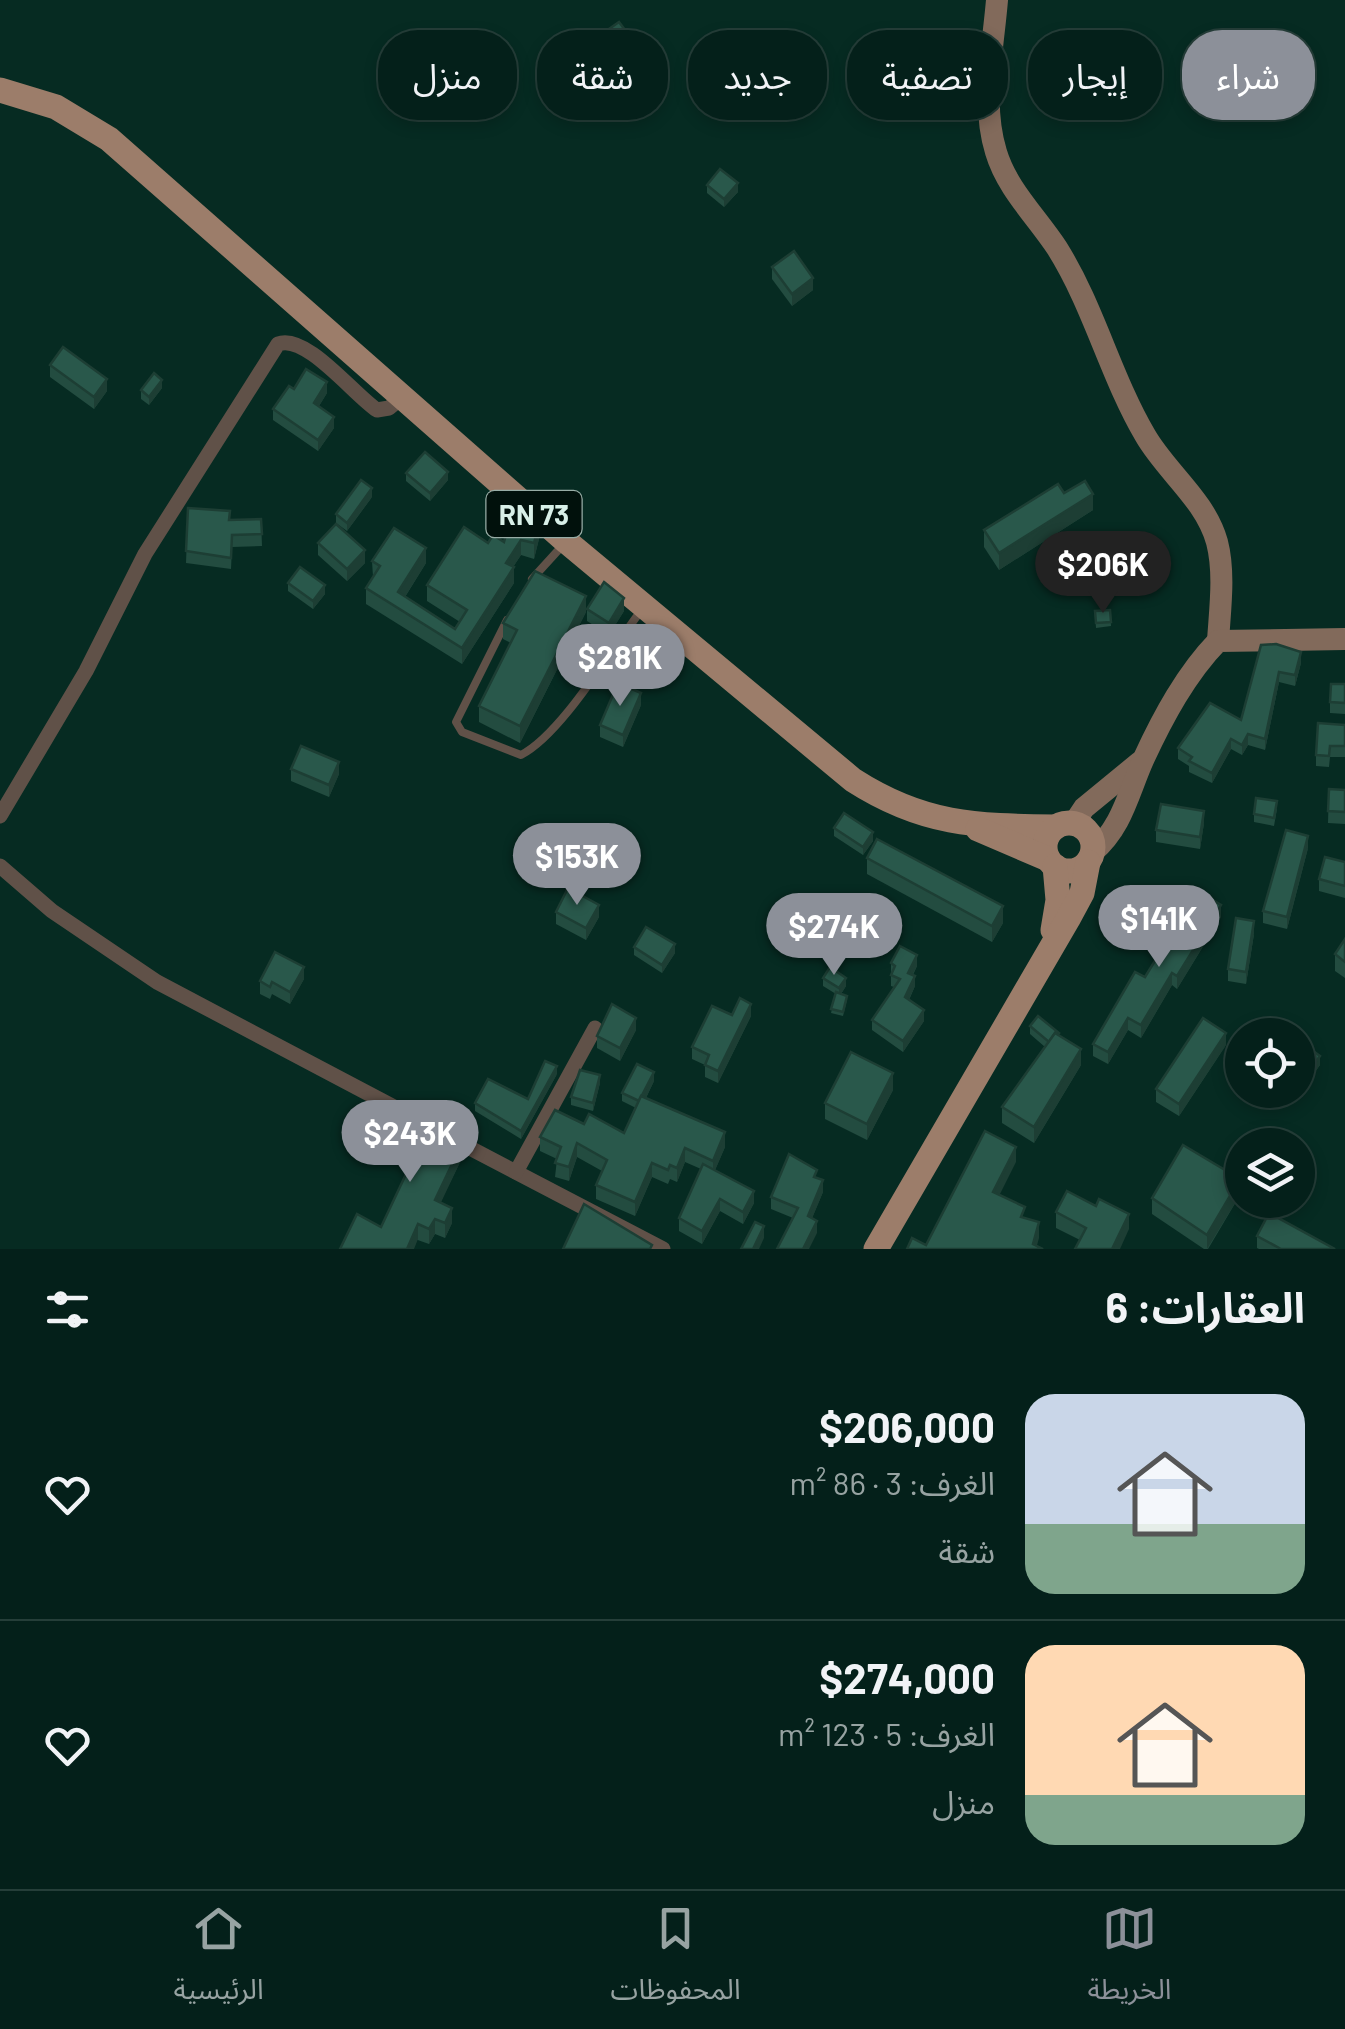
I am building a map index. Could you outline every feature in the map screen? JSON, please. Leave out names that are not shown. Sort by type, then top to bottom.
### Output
[{"type":"main road","points":[[997,0],[989,96],[996,152],[1004,174],[1073,278],[1146,436],[1190,493],[1217,542],[1221,593],[1218,641],[1182,685],[1143,760],[1119,821],[1090,857],[1073,870],[1052,863]]},
{"type":"main road","name":"RN 73","points":[[0,90],[74,116],[124,152],[567,542],[853,780],[912,813],[974,827],[1052,863]]},
{"type":"main road","points":[[1218,641],[1345,639]]},
{"type":"main road","points":[[1049,945],[1058,900],[1046,842],[1143,760]]},
{"type":"main road","points":[[876,1249],[1082,893],[1090,857],[1090,834],[1065,825]]},
{"type":"main road","name":"RN 73","points":[[974,827],[1065,825]]},
{"type":"street","points":[[0,816],[86,671],[144,554],[278,344],[295,343],[313,354],[377,410],[389,408],[400,398]]},
{"type":"street","points":[[0,866],[52,911],[157,982],[663,1249]]},
{"type":"street","points":[[516,1172],[595,1028]]},
{"type":"lane","points":[[527,585],[567,542]]},
{"type":"lane","points":[[509,616],[456,722],[462,732],[521,754],[537,746],[646,605]]},
{"type":"building","points":[[619,22],[625,30],[608,30]]},
{"type":"building","points":[[720,169],[738,183],[724,199],[707,185]]},
{"type":"building","points":[[794,251],[813,278],[792,294],[772,267]]},
{"type":"building","points":[[63,347],[107,379],[94,397],[50,365]]},
{"type":"building","points":[[306,369],[327,382],[314,403],[334,417],[318,440],[273,409],[289,386],[294,389]]},
{"type":"building","points":[[154,373],[162,380],[149,397],[141,390]]},
{"type":"building","points":[[425,452],[448,472],[430,493],[406,473]]},
{"type":"building","points":[[361,480],[372,488],[347,523],[336,514]]},
{"type":"building","points":[[1085,481],[1093,494],[999,553],[984,530],[1058,484],[1064,493]]},
{"type":"building","points":[[188,508],[230,511],[229,520],[261,519],[262,534],[232,535],[231,558],[186,551]]},
{"type":"building","points":[[526,513],[539,524],[534,543],[521,540],[506,563],[514,567],[462,648],[366,588],[380,566],[372,561],[394,528],[426,548],[398,592],[455,629],[467,610],[427,585],[464,527],[488,543],[493,535],[504,542],[511,515],[521,518]]},
{"type":"building","points":[[336,524],[365,550],[347,569],[318,543]]},
{"type":"building","points":[[300,567],[325,585],[313,601],[288,583]]},
{"type":"building","points":[[535,571],[586,596],[520,726],[479,706],[517,630],[503,623]]},
{"type":"building","points":[[604,582],[624,598],[609,623],[587,609]]},
{"type":"building","points":[[1110,610],[1111,622],[1096,623],[1095,611]]},
{"type":"building","points":[[1276,644],[1301,652],[1295,675],[1279,672],[1265,739],[1248,734],[1242,745],[1231,739],[1212,773],[1189,761],[1192,757],[1178,748],[1210,703],[1241,720],[1261,645]]},
{"type":"building","points":[[618,683],[641,693],[623,735],[600,725]]},
{"type":"building","points":[[1331,684],[1345,684],[1345,703],[1330,702]]},
{"type":"building","points":[[1318,723],[1345,725],[1345,746],[1330,746],[1329,756],[1316,755]]},
{"type":"building","points":[[301,746],[339,762],[329,785],[291,769]]},
{"type":"building","points":[[1329,789],[1345,790],[1345,812],[1328,811]]},
{"type":"building","points":[[1256,798],[1277,801],[1274,818],[1254,814]]},
{"type":"building","points":[[1161,804],[1204,811],[1200,837],[1156,830]]},
{"type":"building","points":[[844,813],[873,832],[863,847],[834,828]]},
{"type":"building","points":[[1286,830],[1308,836],[1287,917],[1263,911]]},
{"type":"building","points":[[877,839],[1003,906],[992,926],[867,858]]},
{"type":"building","points":[[1325,857],[1345,862],[1345,886],[1319,879]]},
{"type":"building","points":[[568,888],[599,905],[586,928],[556,912]]},
{"type":"building","points":[[1198,891],[1221,905],[1177,976],[1172,973],[1141,1025],[1128,1018],[1108,1052],[1093,1044],[1135,972],[1145,977]]},
{"type":"building","points":[[1236,918],[1254,921],[1246,972],[1228,969]]},
{"type":"building","points":[[646,927],[675,944],[662,965],[634,947]]},
{"type":"building","points":[[1345,939],[1345,962],[1335,954]]},
{"type":"building","points":[[900,946],[917,955],[908,973],[915,976],[905,997],[924,1010],[903,1041],[872,1020],[900,979],[891,975],[895,966],[891,963]]},
{"type":"building","points":[[275,952],[304,967],[290,992],[272,982],[270,987],[260,981]]},
{"type":"building","points":[[830,967],[846,978],[839,988],[823,978]]},
{"type":"building","points":[[836,992],[847,996],[843,1012],[831,1009]]},
{"type":"building","points":[[740,998],[751,1004],[718,1071],[705,1065],[709,1055],[692,1047],[712,1006],[732,1015]]},
{"type":"building","points":[[612,1004],[636,1018],[620,1048],[597,1036]]},
{"type":"building","points":[[1038,1016],[1059,1033],[1049,1042],[1030,1026]]},
{"type":"building","points":[[1203,1018],[1225,1032],[1179,1104],[1156,1089]]},
{"type":"building","points":[[1055,1033],[1081,1049],[1034,1127],[1002,1107]]},
{"type":"building","points":[[851,1052],[893,1073],[867,1124],[825,1103]]},
{"type":"building","points":[[545,1061],[557,1066],[521,1131],[475,1103],[488,1079],[528,1099]]},
{"type":"building","points":[[637,1064],[654,1072],[639,1101],[622,1093]]},
{"type":"building","points":[[580,1070],[600,1075],[593,1103],[571,1097]]},
{"type":"building","points":[[641,1096],[725,1132],[713,1161],[685,1148],[677,1168],[670,1165],[668,1170],[652,1163],[635,1202],[596,1185],[607,1160],[577,1143],[569,1167],[555,1163],[561,1147],[540,1137],[555,1110],[584,1124],[589,1114],[624,1133]]},
{"type":"building","points":[[396,1106],[463,1141],[435,1200],[452,1208],[445,1223],[435,1219],[429,1229],[418,1224],[407,1249],[340,1249],[357,1214],[381,1227],[415,1155],[381,1139]]},
{"type":"building","points":[[985,1131],[1016,1147],[993,1192],[1025,1207],[1021,1217],[1039,1222],[1033,1244],[1043,1249],[907,1249],[912,1238],[926,1245]]},
{"type":"building","points":[[1183,1145],[1225,1170],[1225,1204],[1207,1235],[1152,1198]]},
{"type":"building","points":[[789,1154],[817,1170],[814,1177],[823,1180],[808,1216],[817,1221],[803,1249],[777,1249],[798,1208],[771,1197]]},
{"type":"building","points":[[703,1164],[754,1191],[743,1212],[720,1199],[702,1231],[679,1218]]},
{"type":"building","points":[[1067,1191],[1096,1206],[1099,1199],[1129,1214],[1112,1249],[1075,1249],[1086,1228],[1056,1212]]},
{"type":"building","points":[[584,1204],[652,1245],[650,1249],[563,1249]]},
{"type":"building","points":[[1266,1218],[1278,1218],[1335,1249],[1281,1249],[1257,1236]]},
{"type":"building","points":[[755,1222],[764,1226],[753,1249],[741,1249]]}]
